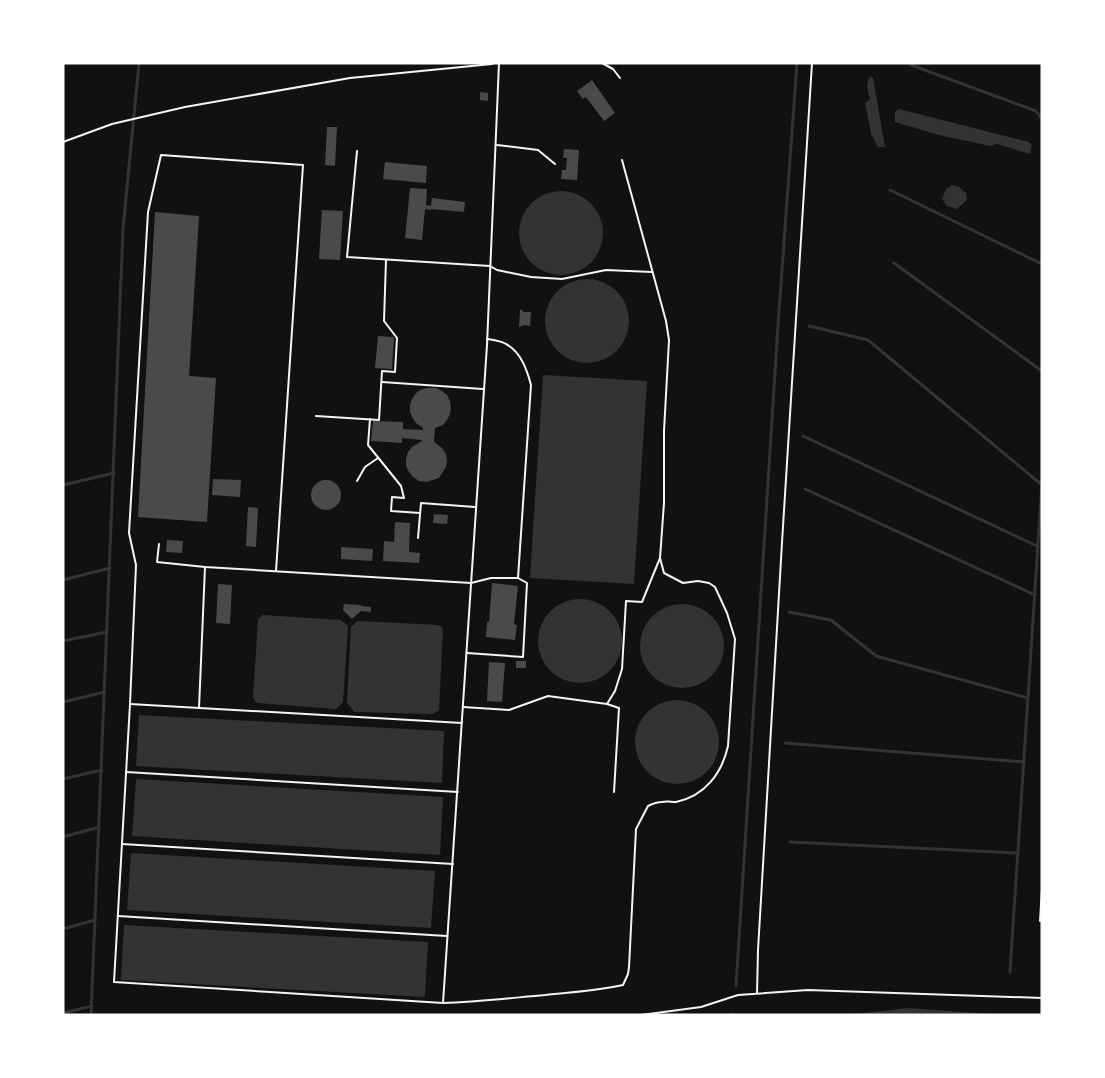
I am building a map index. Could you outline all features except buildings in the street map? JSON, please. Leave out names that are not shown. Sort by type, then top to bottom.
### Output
[{"type":"lane","points":[[443,1003],[487,339],[499,63]]},
{"type":"lane","points":[[602,63],[614,69],[620,78]]},
{"type":"lane","points":[[496,145],[538,150],[555,164]]},
{"type":"lane","points":[[357,151],[347,258],[490,266],[497,270],[562,279],[606,270],[652,272]]},
{"type":"lane","points":[[276,571],[303,165],[161,155],[148,212],[129,533],[136,565],[114,982],[443,1003],[623,985],[629,967],[636,829],[648,806],[661,802],[675,802],[702,791],[715,777],[725,760],[728,746],[735,639],[727,613],[716,587],[698,581],[683,583],[664,573],[660,558]]},
{"type":"lane","points":[[607,704],[615,691],[622,669],[626,601],[642,602],[660,558],[669,340],[666,321],[622,160]]},
{"type":"lane","points":[[316,416],[379,420],[382,371],[395,372],[397,338],[384,321],[386,260]]},
{"type":"lane","points":[[487,339],[505,343],[514,350],[522,360],[531,385],[518,578]]},
{"type":"lane","points":[[382,382],[484,389]]},
{"type":"lane","points":[[370,420],[368,445],[401,486],[404,498],[392,497],[391,511],[420,513]]},
{"type":"lane","points":[[357,481],[365,467],[378,458]]},
{"type":"lane","points":[[418,538],[421,503],[476,507]]},
{"type":"lane","points":[[159,544],[158,562],[205,567],[471,583],[491,578],[518,578],[527,583],[523,657],[467,653]]},
{"type":"lane","points":[[199,708],[205,567]]},
{"type":"lane","points":[[463,707],[509,710],[548,696],[607,704],[619,708],[614,792]]},
{"type":"lane","points":[[130,704],[462,723]]},
{"type":"lane","points":[[126,772],[458,792]]},
{"type":"lane","points":[[122,844],[453,864]]},
{"type":"lane","points":[[1042,889],[1040,921],[1042,921]]},
{"type":"lane","points":[[118,916],[448,936]]},
{"type":"path","points":[[63,142],[123,122],[185,107],[273,91],[350,78],[499,63]]},
{"type":"path","points":[[757,993],[776,630],[812,63]]},
{"type":"path","points":[[641,1015],[701,1007],[738,995],[808,990],[1042,998]]},
{"type":"shaded area","points":[[871,77],[885,147],[878,147],[871,134],[865,103],[870,99],[867,87]]},
{"type":"shaded area","points":[[899,109],[1029,142],[1032,145],[1030,154],[997,144],[990,146],[939,135],[895,122],[895,112]]},
{"type":"shaded area","points":[[952,185],[966,193],[967,200],[957,209],[947,206],[942,199],[946,189]]},
{"type":"shaded area","points":[[561,191],[577,194],[591,203],[600,217],[603,233],[600,249],[591,263],[577,272],[561,275],[545,272],[531,263],[522,249],[519,233],[522,217],[531,203],[545,194]]},
{"type":"shaded area","points":[[587,279],[603,282],[617,291],[626,305],[629,321],[626,337],[617,351],[603,360],[587,363],[571,360],[557,351],[548,337],[545,321],[548,305],[557,291],[571,282]]},
{"type":"shaded area","points":[[543,375],[647,381],[634,584],[530,578]]},
{"type":"shaded area","points":[[580,599],[596,602],[610,611],[619,625],[622,641],[619,657],[610,671],[596,680],[580,683],[564,680],[550,671],[541,657],[538,641],[541,625],[550,611],[564,602]]},
{"type":"shaded area","points":[[682,604],[698,607],[712,616],[721,630],[724,646],[721,662],[712,676],[698,685],[682,688],[666,685],[652,676],[643,662],[640,646],[643,630],[652,616],[666,607]]},
{"type":"shaded area","points":[[263,615],[341,620],[348,626],[343,702],[336,709],[257,703],[253,698],[258,619]]},
{"type":"shaded area","points":[[358,621],[438,625],[443,628],[439,710],[433,714],[354,712],[347,702],[351,627]]},
{"type":"shaded area","points":[[677,700],[693,703],[707,712],[716,726],[719,742],[716,758],[707,772],[693,781],[677,784],[661,781],[647,772],[638,758],[635,742],[638,726],[647,712],[661,703]]},
{"type":"shaded area","points":[[139,715],[444,731],[442,783],[136,766]]},
{"type":"shaded area","points":[[136,779],[443,797],[440,855],[132,836]]},
{"type":"shaded area","points":[[131,853],[435,871],[431,928],[127,910]]},
{"type":"shaded area","points":[[124,925],[428,942],[425,997],[121,980]]},
{"type":"shaded area","points":[[909,1008],[1005,1015],[845,1015]]},
{"type":"waterway","points":[[91,1015],[123,229],[139,63]]},
{"type":"waterway","points":[[736,986],[797,63]]},
{"type":"waterway","points":[[911,65],[1036,111],[1042,119]]},
{"type":"waterway","points":[[890,190],[1042,264]]},
{"type":"waterway","points":[[894,263],[1042,371]]},
{"type":"waterway","points":[[809,326],[868,340],[1042,485]]},
{"type":"waterway","points":[[803,436],[1037,546]]},
{"type":"waterway","points":[[63,485],[114,473]]},
{"type":"waterway","points":[[1010,972],[1042,482]]},
{"type":"waterway","points":[[805,489],[1035,595]]},
{"type":"waterway","points":[[63,580],[110,568]]},
{"type":"waterway","points":[[789,612],[831,620],[876,656],[1028,698]]},
{"type":"waterway","points":[[63,641],[107,632]]},
{"type":"waterway","points":[[63,702],[105,692]]},
{"type":"waterway","points":[[785,743],[1024,762]]},
{"type":"waterway","points":[[63,779],[102,770]]},
{"type":"waterway","points":[[63,837],[99,827]]},
{"type":"waterway","points":[[790,842],[1018,853]]},
{"type":"waterway","points":[[63,929],[95,920]]},
{"type":"waterway","points":[[63,1013],[92,1006]]}]
